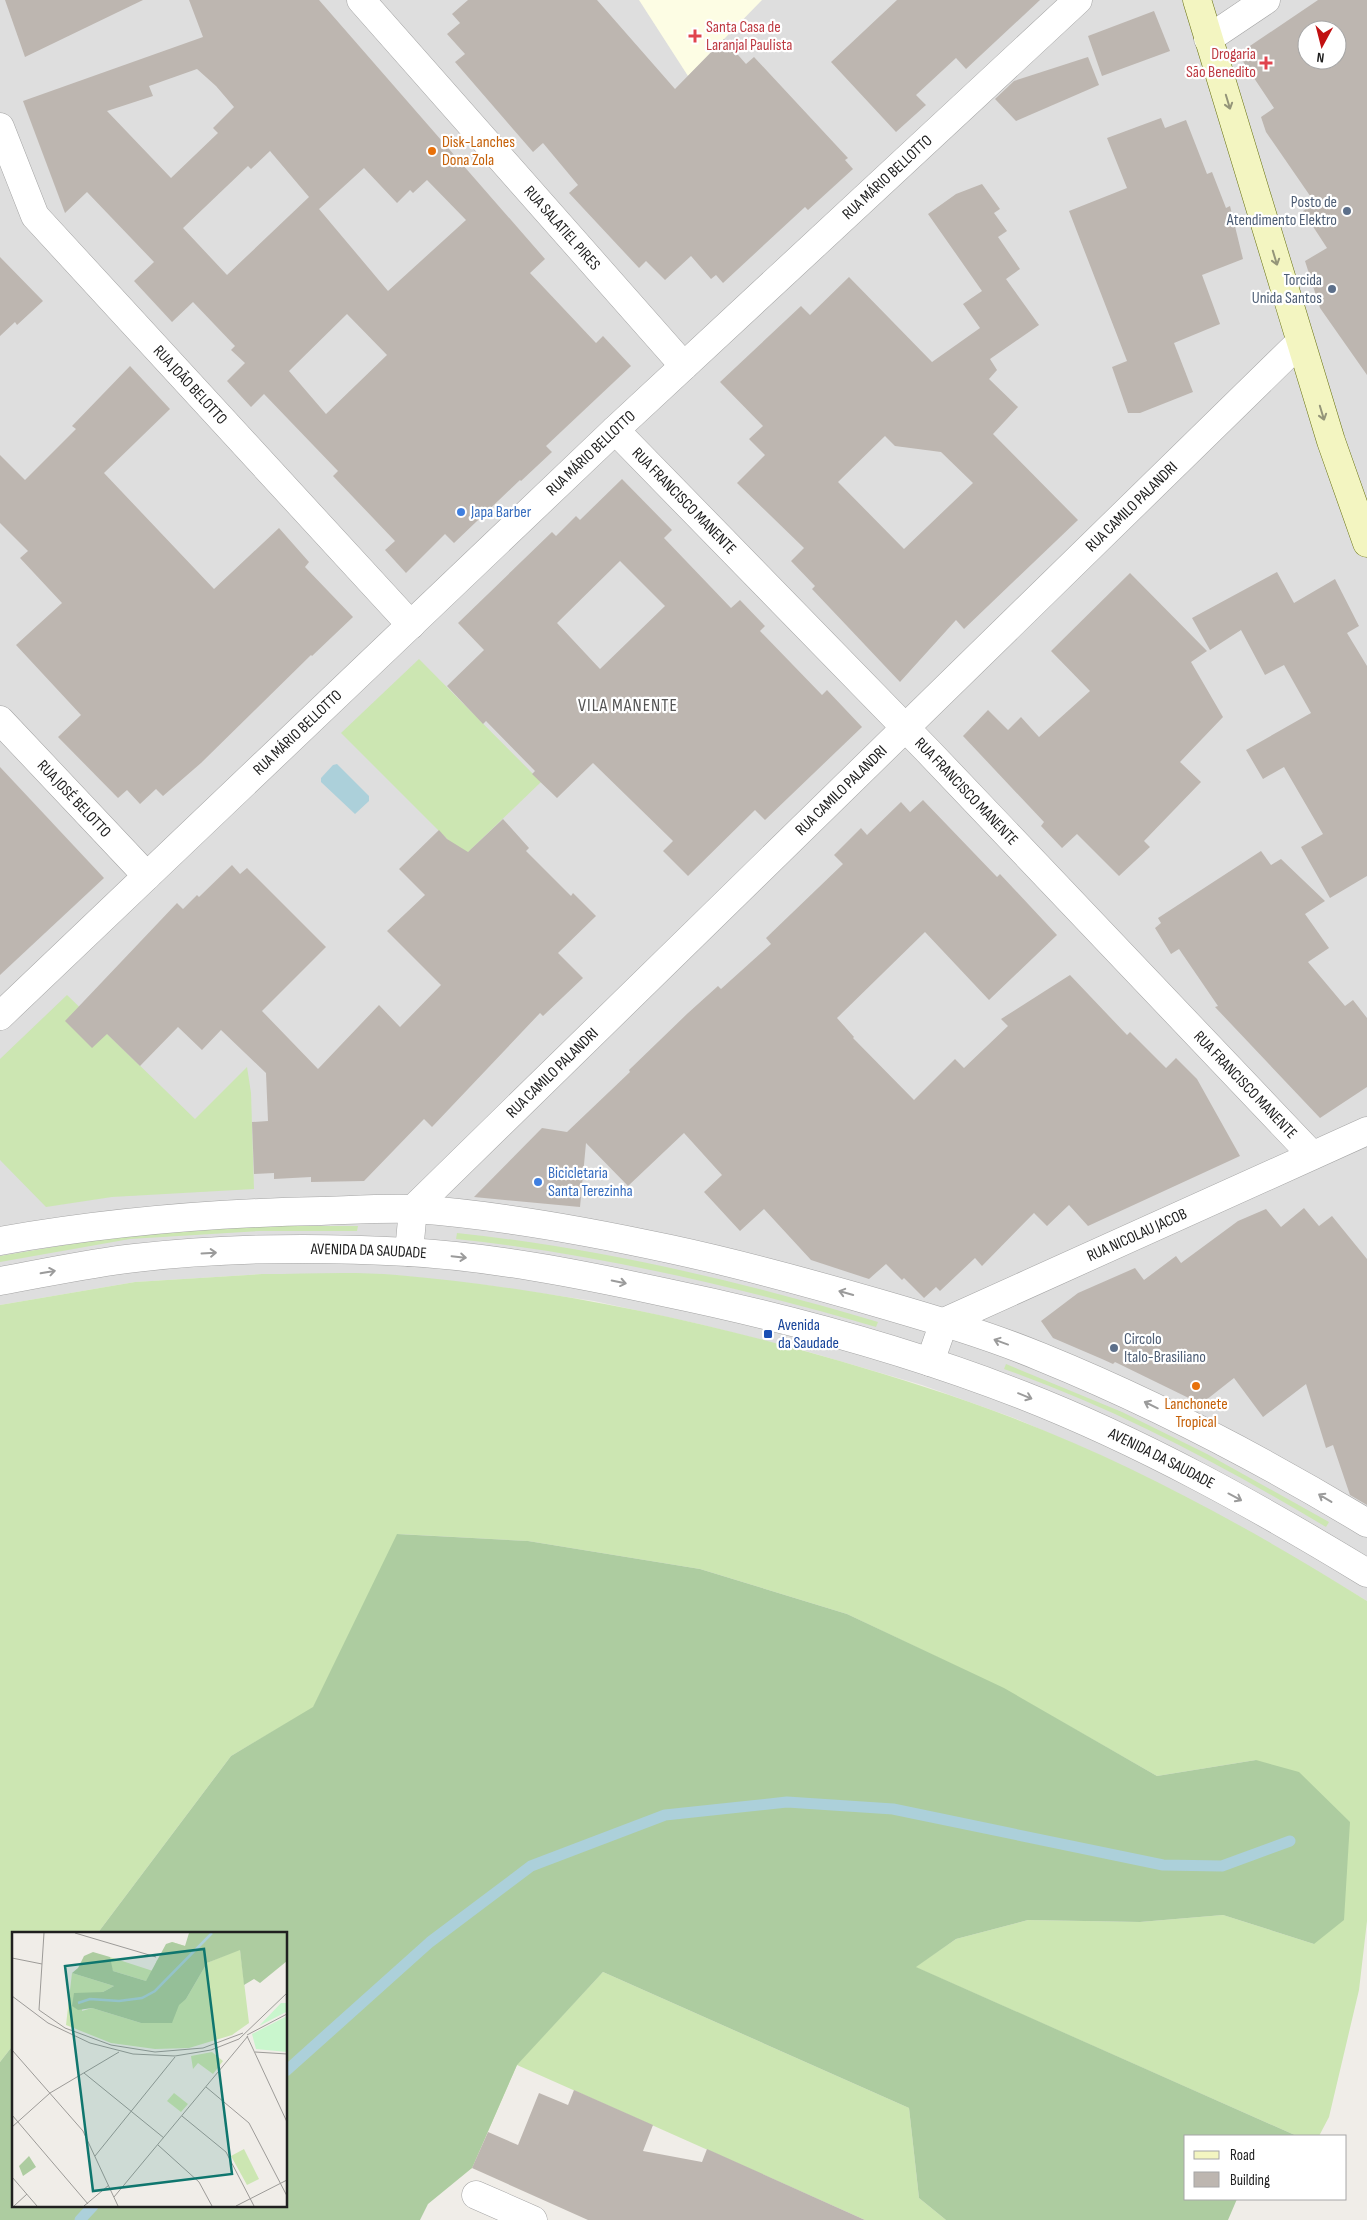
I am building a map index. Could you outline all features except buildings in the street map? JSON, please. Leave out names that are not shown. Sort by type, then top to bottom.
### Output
[{"type":"main road","points":[[1197,0],[1331,442],[1367,543]]},
{"type":"street","name":"RUA SALATIEL PIRES","points":[[361,0],[684,366]]},
{"type":"street","name":"RUA MÁRIO BELLOTTO","points":[[0,1016],[615,430],[1078,0]]},
{"type":"street","points":[[1208,39],[1266,0]]},
{"type":"street","name":"RUA JOÃO BELOTTO","points":[[0,127],[35,216],[411,625]]},
{"type":"street","name":"RUA CAMILO PALANDRI","points":[[413,1209],[1300,342]]},
{"type":"street","name":"RUA FRANCISCO MANENTE","points":[[615,430],[904,727],[1312,1155]]},
{"type":"street","name":"RUA JOSÉ BELOTTO","points":[[0,720],[147,876]]},
{"type":"street","name":"RUA NICOLAU JACOB","points":[[944,1322],[1367,1131]]},
{"type":"street","points":[[409,1252],[413,1209]]},
{"type":"street","points":[[0,1241],[128,1222],[196,1216],[413,1209],[606,1235],[705,1256],[820,1286],[944,1322],[1038,1356],[1130,1395],[1257,1460],[1367,1523]]},
{"type":"street","name":"AVENIDA DA SAUDADE","points":[[0,1281],[144,1257],[261,1250],[409,1252],[488,1260],[607,1280],[704,1300],[930,1362],[1023,1395],[1112,1434],[1285,1524],[1360,1569]]},
{"type":"street","points":[[930,1362],[944,1322]]},
{"type":"street","points":[[1360,1569],[1367,1540]]},
{"type":"street","points":[[476,2195],[533,2220]]},
{"type":"shaded area","points":[[0,0],[1367,0],[1367,1601],[1273,1545],[1173,1491],[1102,1456],[1014,1418],[922,1385],[802,1350],[699,1324],[594,1301],[485,1285],[394,1275],[262,1274],[135,1282],[0,1305]]},
{"type":"shaded area","name":"Santa Casa de Laranjal Paulista","points":[[639,0],[762,0],[688,76]]},
{"type":"green space","points":[[419,659],[541,782],[464,856],[341,733]]},
{"type":"green space","points":[[67,995],[195,1119],[247,1067],[251,1093],[254,1189],[112,1197],[46,1207],[0,1160],[0,1059]]},
{"type":"green space","points":[[260,1226],[358,1226],[357,1231],[260,1231],[130,1239],[0,1262],[0,1256],[130,1234]]},
{"type":"green space","points":[[457,1233],[564,1247],[617,1257],[722,1280],[878,1322],[876,1327],[772,1298],[615,1263],[563,1253],[456,1239]]},
{"type":"green space","points":[[346,1273],[397,1275],[509,1288],[565,1297],[620,1307],[731,1332],[862,1367],[992,1410],[1059,1436],[1150,1478],[1194,1501],[1282,1549],[1367,1601],[1367,1921],[1359,1990],[1329,2117],[1320,2135],[1295,2135],[915,1967],[956,1939],[1028,1920],[1140,1922],[1223,1915],[1314,1944],[1256,1760],[1157,1776],[1004,1689],[847,1614],[700,1569],[528,1541],[398,1534],[313,1708],[231,1756],[99,1932],[12,1932],[12,2047],[0,2062],[0,1305],[135,1282],[262,1274]]},
{"type":"green space","points":[[1006,1364],[1122,1412],[1207,1454],[1329,1522],[1326,1527],[1249,1482],[1169,1440],[1088,1402],[1004,1369]]},
{"type":"green space","points":[[397,1534],[528,1541],[700,1569],[847,1614],[1004,1688],[1157,1776],[1256,1760],[1299,1772],[1350,1822],[1344,1920],[1314,1944],[1223,1915],[1140,1922],[1028,1920],[956,1939],[916,1967],[1295,2135],[1184,2135],[1184,2200],[1237,2200],[1228,2220],[946,2220],[919,2198],[909,2108],[603,1972],[517,2065],[472,2168],[428,2204],[420,2220],[0,2220],[0,2062],[12,2047],[12,2208],[288,2208],[288,1932],[99,1932],[231,1756],[313,1707]]},
{"type":"green space","points":[[603,1972],[909,2108],[919,2198],[946,2220],[865,2220],[517,2065],[472,2168],[352,2220],[198,2220],[273,2208],[288,2208],[288,2205],[516,2065]]},
{"type":"water","points":[[337,764],[369,796],[369,801],[355,814],[321,782],[321,778],[333,765]]},
{"type":"waterway","points":[[288,2069],[430,1942],[531,1866],[665,1815],[787,1802],[893,1809],[1163,1865],[1222,1866],[1290,1841]]},
{"type":"waterway","points":[[80,2220],[91,2208]]},
{"type":"place","name":"Santa Casa de Laranjal Paulista","points":[[695,36]]},
{"type":"place","name":"Drogaria São Benedito","points":[[1266,63]]},
{"type":"place","name":"Disk-Lanches Dona Zola","points":[[432,151]]},
{"type":"place","name":"Posto de Atendimento Elektro","points":[[1347,211]]},
{"type":"place","name":"Torcida Unida Santos","points":[[1332,289]]},
{"type":"place","name":"Japa Barber","points":[[461,512]]},
{"type":"place","name":"Bicicletaria Santa Terezinha","points":[[538,1182]]},
{"type":"place","name":"Avenida da Saudade","points":[[768,1334]]},
{"type":"place","name":"Circolo Italo-Brasiliano","points":[[1114,1348]]},
{"type":"place","name":"Lanchonete Tropical","points":[[1196,1386]]},
{"type":"district","name":"VILA MANENTE","points":[[628,705]]}]
